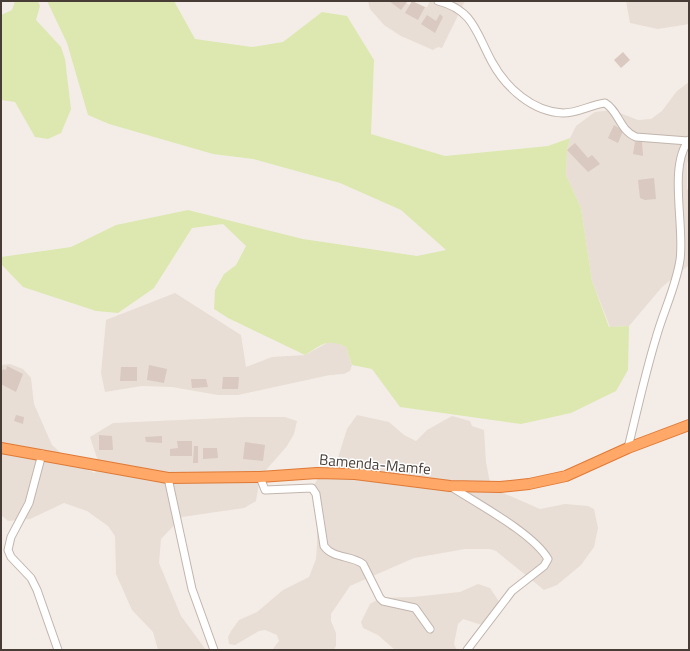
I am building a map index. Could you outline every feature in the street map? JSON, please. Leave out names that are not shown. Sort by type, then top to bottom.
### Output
[{"type":"highway","name":"Bamenda-Mamfe","points":[[1,448],[42,454],[168,478],[260,477],[317,473],[355,474],[450,486],[500,487],[529,484],[566,476],[628,448],[689,425]]},
{"type":"street","points":[[438,1],[457,7],[468,18],[478,32],[492,63],[502,77],[532,104],[549,112],[565,113],[605,103],[612,110],[628,134],[636,137],[688,141],[681,156],[679,182],[681,236],[680,260],[656,338],[628,448]]},
{"type":"street","points":[[42,454],[29,503],[11,537],[8,550],[11,558],[31,578],[37,590],[58,650]]},
{"type":"street","points":[[260,477],[265,490],[312,488],[316,494],[324,546],[328,552],[358,560],[363,564],[380,598],[390,603],[415,608],[430,629]]},
{"type":"street","points":[[168,478],[192,589],[214,650]]},
{"type":"street","points":[[450,486],[504,520],[543,550],[548,559],[544,566],[512,591],[467,650]]},
{"type":"shaded area","points":[[368,1],[402,1],[412,6],[427,7],[430,1],[465,1],[442,48],[438,47],[433,50],[401,36],[384,25],[370,9]]},
{"type":"shaded area","points":[[626,1],[689,1],[689,24],[658,29],[630,23]]},
{"type":"shaded area","points":[[689,82],[689,160],[687,163],[687,188],[689,193],[689,265],[662,287],[629,326],[610,327],[592,281],[581,208],[566,175],[567,150],[570,138],[576,126],[595,112],[612,110],[638,120],[651,119],[662,111],[677,91]]},
{"type":"shaded area","points":[[175,293],[241,335],[246,367],[272,357],[305,355],[327,343],[334,342],[346,347],[352,365],[350,371],[344,374],[330,375],[238,395],[218,395],[172,387],[142,386],[105,392],[101,373],[106,320]]},
{"type":"shaded area","points":[[10,364],[23,369],[31,378],[34,404],[52,445],[72,463],[95,473],[98,461],[90,437],[113,423],[246,417],[285,417],[297,421],[294,434],[287,446],[260,477],[256,501],[244,508],[182,517],[161,539],[159,563],[181,616],[206,650],[158,650],[153,632],[132,610],[116,574],[115,536],[108,526],[87,511],[64,503],[30,519],[8,521],[1,515],[1,365]]},
{"type":"shaded area","points":[[357,415],[389,422],[404,435],[416,441],[427,430],[452,416],[470,421],[472,426],[484,430],[486,462],[490,483],[494,489],[540,509],[565,504],[588,506],[594,509],[598,528],[594,547],[581,565],[557,585],[544,590],[496,551],[490,549],[465,549],[414,558],[350,586],[331,614],[331,621],[336,633],[336,646],[334,650],[272,650],[279,641],[277,635],[265,630],[259,631],[235,645],[229,644],[228,637],[239,620],[257,612],[283,590],[309,577],[316,559],[317,545],[317,506],[312,488],[319,477],[336,464],[347,429]]},
{"type":"shaded area","points":[[478,584],[490,588],[498,600],[500,608],[495,621],[489,625],[482,625],[463,619],[458,624],[454,644],[457,650],[395,650],[378,635],[363,628],[361,622],[370,604],[380,598],[413,597],[460,592]]},
{"type":"green space","points":[[15,1],[38,1],[40,6],[36,20],[61,47],[65,59],[71,109],[61,133],[48,139],[35,137],[15,102],[1,100],[1,15],[12,10]]},
{"type":"green space","points":[[47,1],[174,1],[195,39],[252,47],[283,42],[322,12],[347,16],[374,60],[371,134],[445,156],[548,146],[570,138],[567,150],[566,175],[581,208],[592,281],[609,327],[629,326],[628,370],[616,391],[571,413],[521,424],[400,407],[372,369],[352,365],[346,347],[339,344],[329,343],[320,346],[305,355],[228,318],[214,309],[215,290],[224,274],[236,265],[246,246],[223,224],[192,228],[154,288],[118,313],[96,311],[23,287],[1,264],[1,257],[71,247],[116,225],[188,210],[303,239],[417,256],[446,250],[401,210],[340,183],[253,159],[213,154],[109,124],[88,115],[67,43]]},
{"type":"building","points":[[389,1],[406,1],[407,2],[401,10]]},
{"type":"building","points":[[412,1],[425,7],[418,20],[405,13]]},
{"type":"building","points":[[440,14],[443,17],[435,33],[421,24],[427,15],[436,21]]},
{"type":"building","points":[[623,52],[630,60],[621,68],[614,60]]},
{"type":"building","points":[[614,125],[623,131],[618,143],[608,138]]},
{"type":"building","points":[[642,141],[643,156],[633,154],[635,142]]},
{"type":"building","points":[[575,143],[588,158],[592,155],[600,164],[588,172],[567,150]]},
{"type":"building","points":[[654,178],[656,199],[645,200],[640,198],[638,180]]},
{"type":"building","points":[[149,365],[167,369],[164,383],[147,380]]},
{"type":"building","points":[[7,366],[23,374],[16,392],[1,384],[1,374],[3,369],[6,370]]},
{"type":"building","points":[[121,367],[137,367],[137,381],[120,381]]},
{"type":"building","points":[[223,377],[239,377],[238,389],[222,389]]},
{"type":"building","points":[[191,379],[206,379],[208,387],[192,388]]},
{"type":"building","points":[[16,415],[24,417],[23,424],[14,421]]},
{"type":"building","points":[[99,435],[112,436],[113,450],[99,450]]},
{"type":"building","points":[[162,436],[162,443],[146,442],[145,437]]},
{"type":"building","points":[[177,441],[192,441],[192,456],[170,456],[170,449],[178,448]]},
{"type":"building","points":[[245,442],[265,445],[263,461],[243,459]]},
{"type":"building","points":[[194,446],[198,446],[198,463],[193,463]]},
{"type":"building","points":[[203,448],[217,448],[218,458],[203,459]]}]
